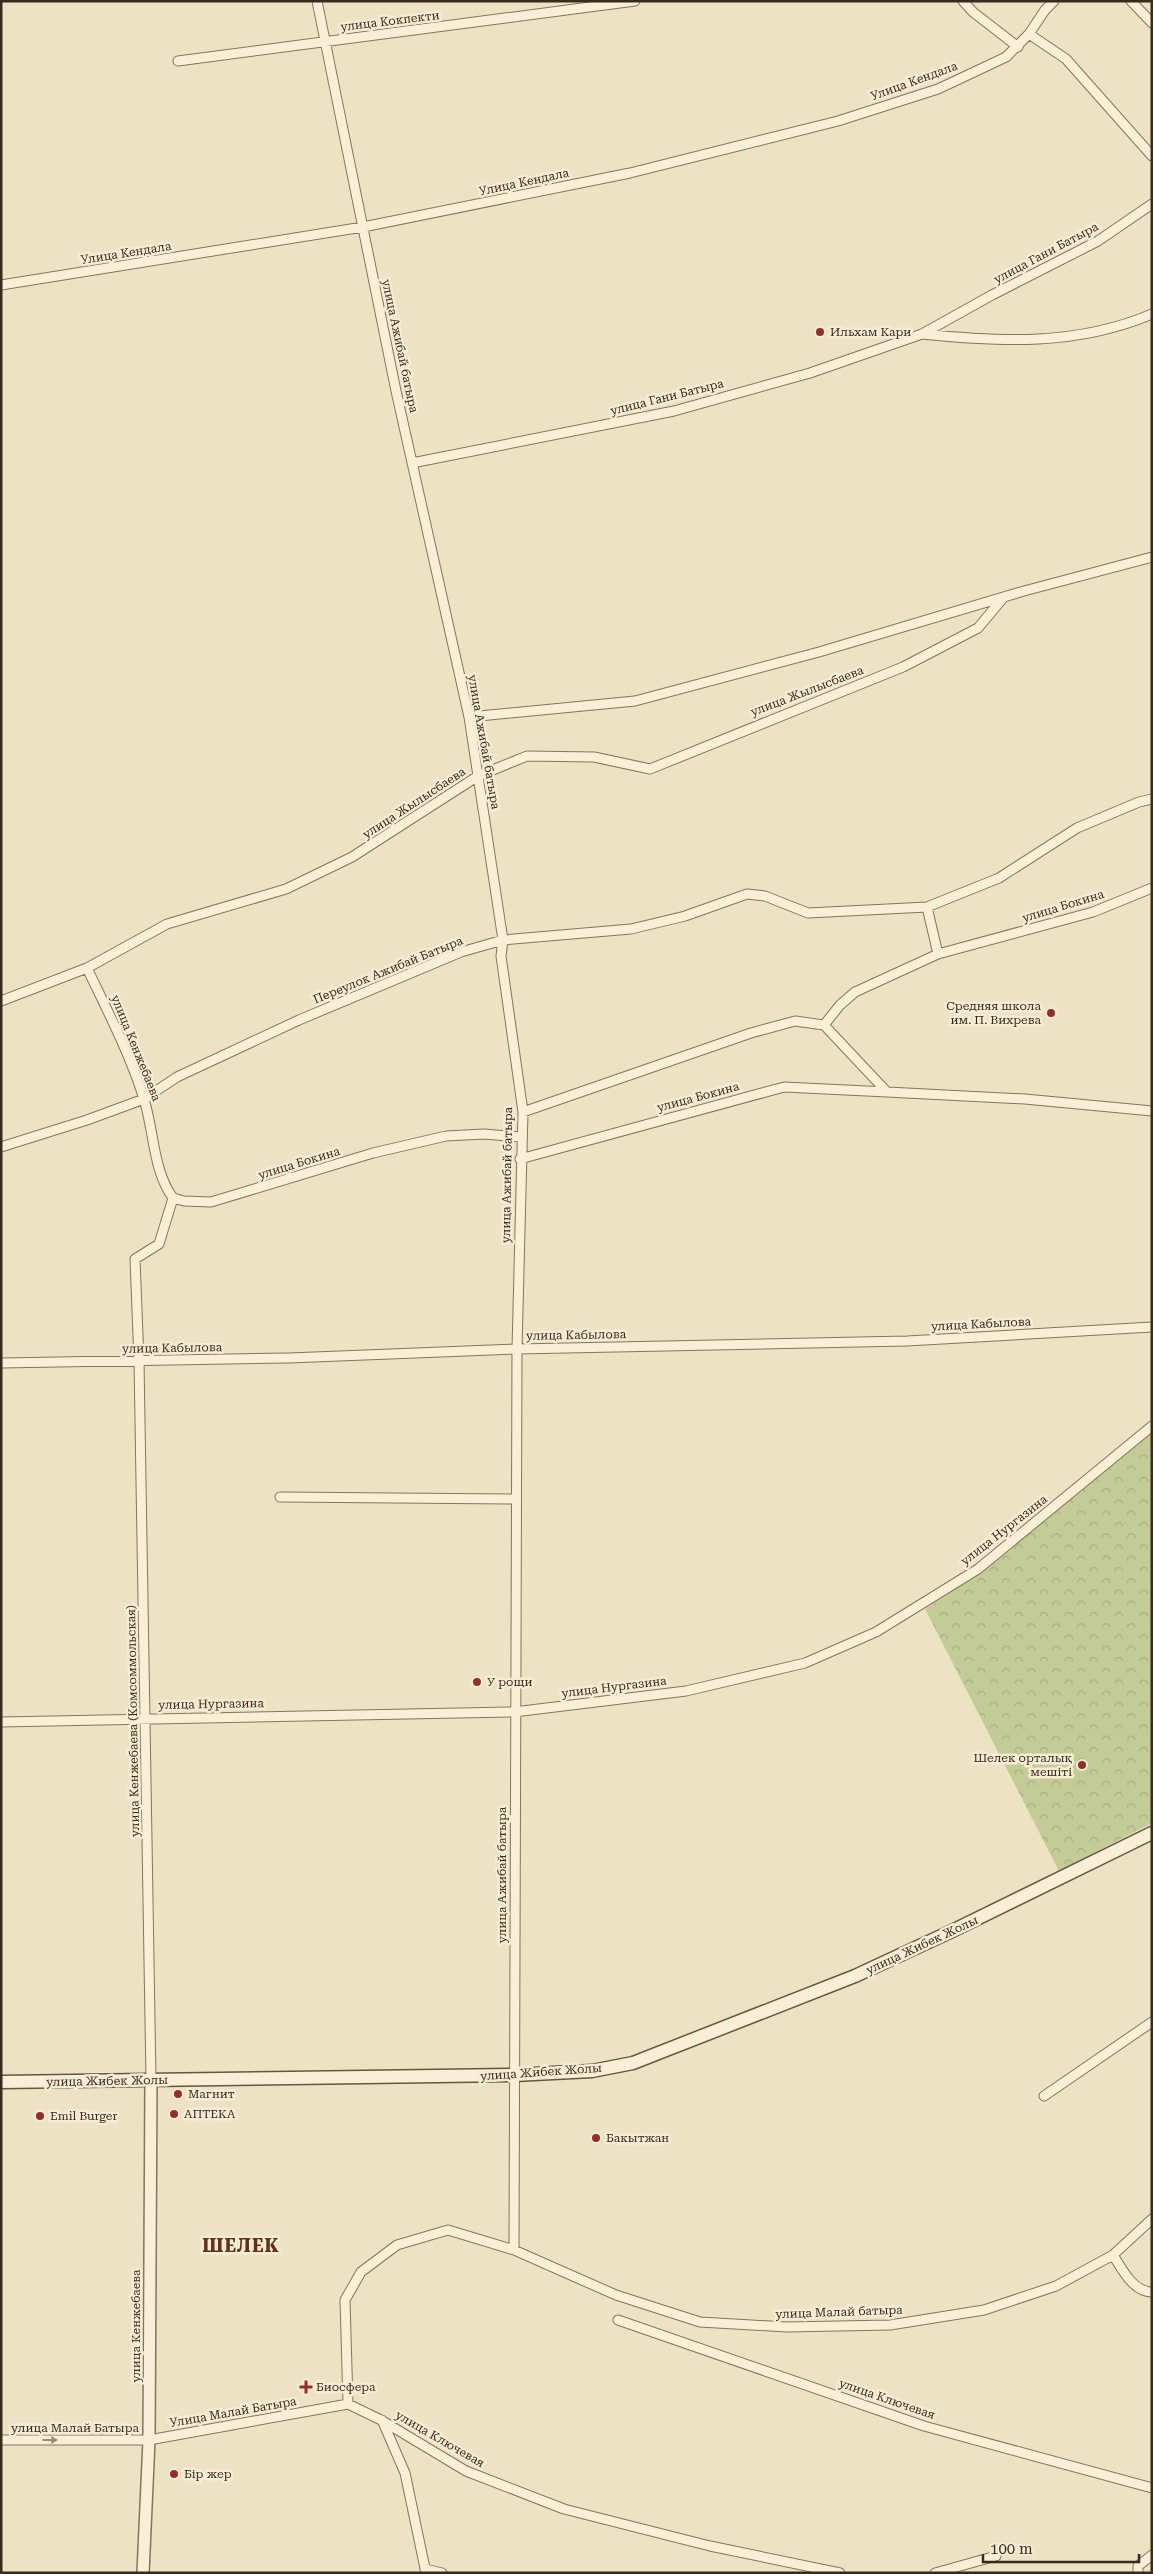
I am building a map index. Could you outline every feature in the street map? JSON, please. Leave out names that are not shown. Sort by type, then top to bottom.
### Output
[{"type":"main road","name":"улица Жибек Жолы","points":[[1,2082],[514,2076],[592,2071],[632,2063],[855,1976],[961,1927],[1151,1834]]},
{"type":"street","name":"улица Ажибай батыра","points":[[317,1],[412,463],[469,717],[503,940],[501,956],[523,1112],[520,1137],[514,1712],[514,2250]]},
{"type":"street","name":"улица Кокпекти","points":[[178,62],[635,1]]},
{"type":"street","points":[[963,1],[973,12],[1018,46]]},
{"type":"street","name":"Улица Кендала","points":[[1,285],[362,227],[630,173],[838,121],[938,89],[1006,57],[1029,34],[1045,10],[1054,1]]},
{"type":"street","points":[[1131,1],[1152,23]]},
{"type":"street","points":[[1029,34],[1066,59],[1152,156]]},
{"type":"street","name":"улица Гани Батыра","points":[[412,463],[674,411],[810,373],[922,334],[992,295],[1098,241],[1152,204]]},
{"type":"street","name":"улица Гани Батыра","points":[[922,334],[986,341],[1022,342],[1114,329],[1152,314]]},
{"type":"street","points":[[469,717],[635,701],[819,652],[1152,557]]},
{"type":"street","name":"улица Жылысбаева","points":[[1,1001],[87,968],[166,924],[286,889],[344,861],[478,776],[527,756],[594,757],[650,769],[903,667],[978,628],[1003,598]]},
{"type":"street","points":[[938,954],[927,907],[999,878],[1077,828],[1139,802],[1152,799]]},
{"type":"street","name":"улица Бокина","points":[[824,1025],[840,1005],[856,992],[938,954],[1093,912],[1152,888]]},
{"type":"street","name":"Переулок Ажибай Батыра","points":[[1,1147],[87,1120],[144,1099],[177,1077],[298,1020],[461,952],[503,940],[631,929],[685,916],[747,894],[756,894],[774,899],[802,912],[927,907]]},
{"type":"street","name":"улица Кенжебаева","points":[[87,968],[113,1023],[144,1099],[160,1170],[167,1190],[174,1198]]},
{"type":"street","points":[[523,1112],[751,1033],[795,1021],[824,1025],[887,1092]]},
{"type":"street","name":"улица Бокина","points":[[520,1159],[784,1087],[1025,1099],[1152,1111]]},
{"type":"street","name":"улица Бокина","points":[[174,1198],[184,1201],[211,1202],[373,1153],[446,1136],[484,1134],[520,1137]]},
{"type":"street","points":[[139,1361],[134,1259],[160,1244],[174,1198]]},
{"type":"street","name":"улица Кабылова","points":[[1,1363],[289,1358],[517,1349],[907,1340],[1152,1327]]},
{"type":"street","name":"улица Кенжебаева (Комсоммольская)","points":[[139,1361],[146,1718],[150,2080]]},
{"type":"street","name":"улица Нургазина","points":[[1,1722],[514,1712],[686,1691],[805,1663],[876,1632],[978,1569],[1152,1426]]},
{"type":"street","points":[[280,1497],[516,1499]]},
{"type":"street","points":[[1044,2096],[1152,2022]]},
{"type":"street","name":"улица Кенжебаева","points":[[143,2573],[149,2440],[150,2080]]},
{"type":"street","name":"улица Малай батыра","points":[[514,2250],[616,2295],[700,2322],[787,2327],[890,2325],[984,2310],[1056,2286],[1113,2255],[1152,2219]]},
{"type":"street","points":[[348,2404],[345,2300],[361,2272],[397,2245],[448,2230],[514,2250]]},
{"type":"street","points":[[1113,2255],[1127,2278],[1145,2292],[1152,2292]]},
{"type":"street","name":"улица Ключевая","points":[[618,2320],[924,2426],[1152,2488]]},
{"type":"street","name":"Улица Малай Батыра","points":[[149,2440],[348,2404]]},
{"type":"street","name":"улица Ключевая","points":[[348,2404],[381,2420],[466,2471],[564,2509],[710,2546],[840,2573]]},
{"type":"street","points":[[381,2420],[406,2473],[425,2571],[442,2573]]},
{"type":"street","name":"улица Малай Батыра","points":[[1,2440],[149,2440]]},
{"type":"street","points":[[935,2573],[996,2556]]},
{"type":"street","points":[[1138,2573],[1138,2566],[1152,2556]]},
{"type":"green space","points":[[1152,1431],[1152,1823],[1059,1871],[925,1609],[980,1573]]},
{"type":"place","name":"Ильхам Кари","points":[[820,332]]},
{"type":"place","name":"Средняя школа им. П. Вихрева","points":[[1051,1013]]},
{"type":"place","name":"У рощи","points":[[477,1682]]},
{"type":"place","name":"Шелек орталық мешіті","points":[[1082,1765]]},
{"type":"place","name":"Магнит","points":[[178,2094]]},
{"type":"place","name":"АПТЕКА","points":[[174,2114]]},
{"type":"place","name":"Emil Burger","points":[[40,2116]]},
{"type":"place","name":"Бакытжан","points":[[596,2138]]},
{"type":"place","name":"Биосфера","points":[[306,2387]]},
{"type":"place","name":"Бір жер","points":[[174,2474]]},
{"type":"district","name":"ШЕЛЕК","points":[[241,2245]]}]
